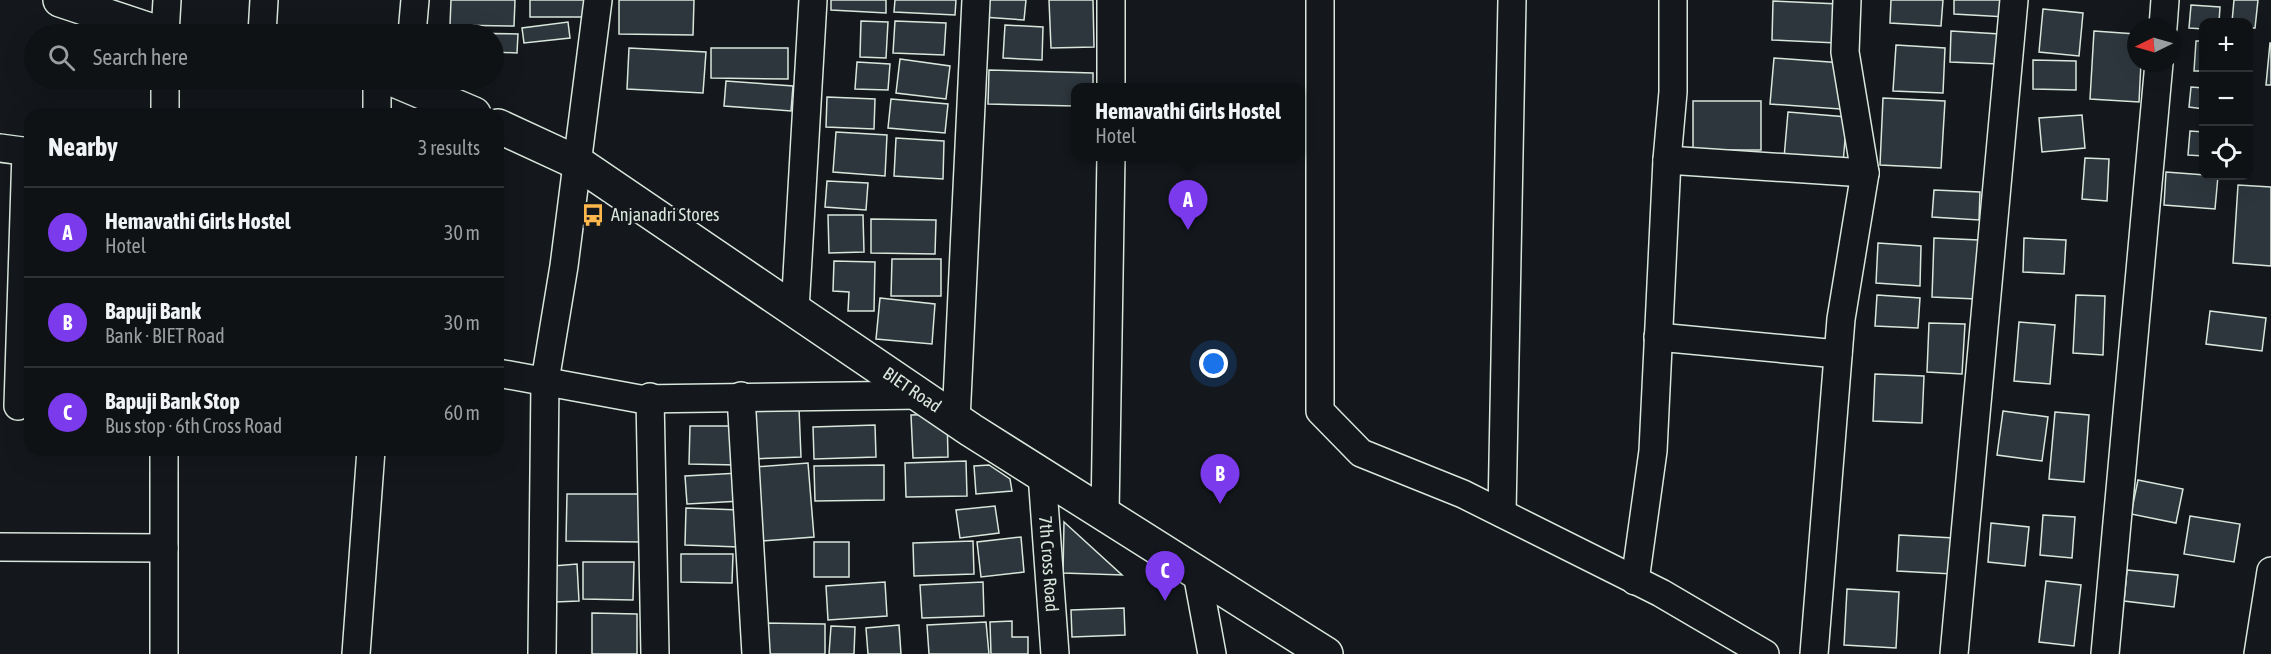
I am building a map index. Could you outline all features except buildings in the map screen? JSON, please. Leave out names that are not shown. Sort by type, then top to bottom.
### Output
[{"type":"street","points":[[60,0],[133,24]]},
{"type":"street","points":[[164,24],[167,0]]},
{"type":"street","points":[[263,24],[264,0]]},
{"type":"street","points":[[413,24],[415,0]]},
{"type":"street","points":[[542,654],[544,381],[564,266],[598,0]]},
{"type":"street","points":[[795,310],[813,0]]},
{"type":"street","points":[[956,420],[976,0]]},
{"type":"street","points":[[1111,0],[1111,83]]},
{"type":"street","points":[[1320,0],[1320,411],[1362,453],[1463,494],[1502,513],[1661,593],[1765,654]]},
{"type":"street","points":[[1502,513],[1512,0]]},
{"type":"street","points":[[1635,581],[1653,451],[1667,160],[1673,92],[1673,0]]},
{"type":"street","points":[[1814,654],[1841,319],[1865,173],[1845,52],[1847,0]]},
{"type":"street","points":[[1954,654],[2013,0]]},
{"type":"street","points":[[2164,18],[2165,0]]},
{"type":"street","points":[[2105,654],[2158,72]]},
{"type":"street","points":[[165,90],[165,108]]},
{"type":"street","points":[[381,108],[392,90]]},
{"type":"street","points":[[418,90],[460,108]]},
{"type":"street","name":"BIET Road","points":[[504,129],[578,163],[956,420],[1326,654]]},
{"type":"street","points":[[16,406],[19,151]]},
{"type":"street","points":[[1667,160],[1865,173]]},
{"type":"street","points":[[1105,514],[1111,161]]},
{"type":"street","points":[[1658,337],[1838,354]]},
{"type":"street","points":[[504,374],[639,399],[650,397],[920,395]]},
{"type":"street","points":[[741,396],[756,654]]},
{"type":"street","points":[[650,397],[655,654]]},
{"type":"street","points":[[164,456],[164,654]]},
{"type":"street","points":[[356,654],[371,456]]},
{"type":"street","name":"7th Cross Road","points":[[1042,474],[1055,654]]},
{"type":"street","points":[[0,547],[164,548]]},
{"type":"street","points":[[2258,654],[2271,571]]},
{"type":"street","points":[[1197,573],[1212,654]]},
{"type":"place","name":"Anjanadri Stores","points":[[593,215]]},
{"type":"place","name":"Hemavathi Girls Hostel","points":[[1188,230]]},
{"type":"place","name":"Bapuji Bank","points":[[1220,504]]},
{"type":"place","name":"Bapuji Bank Stop","points":[[1165,601]]}]
